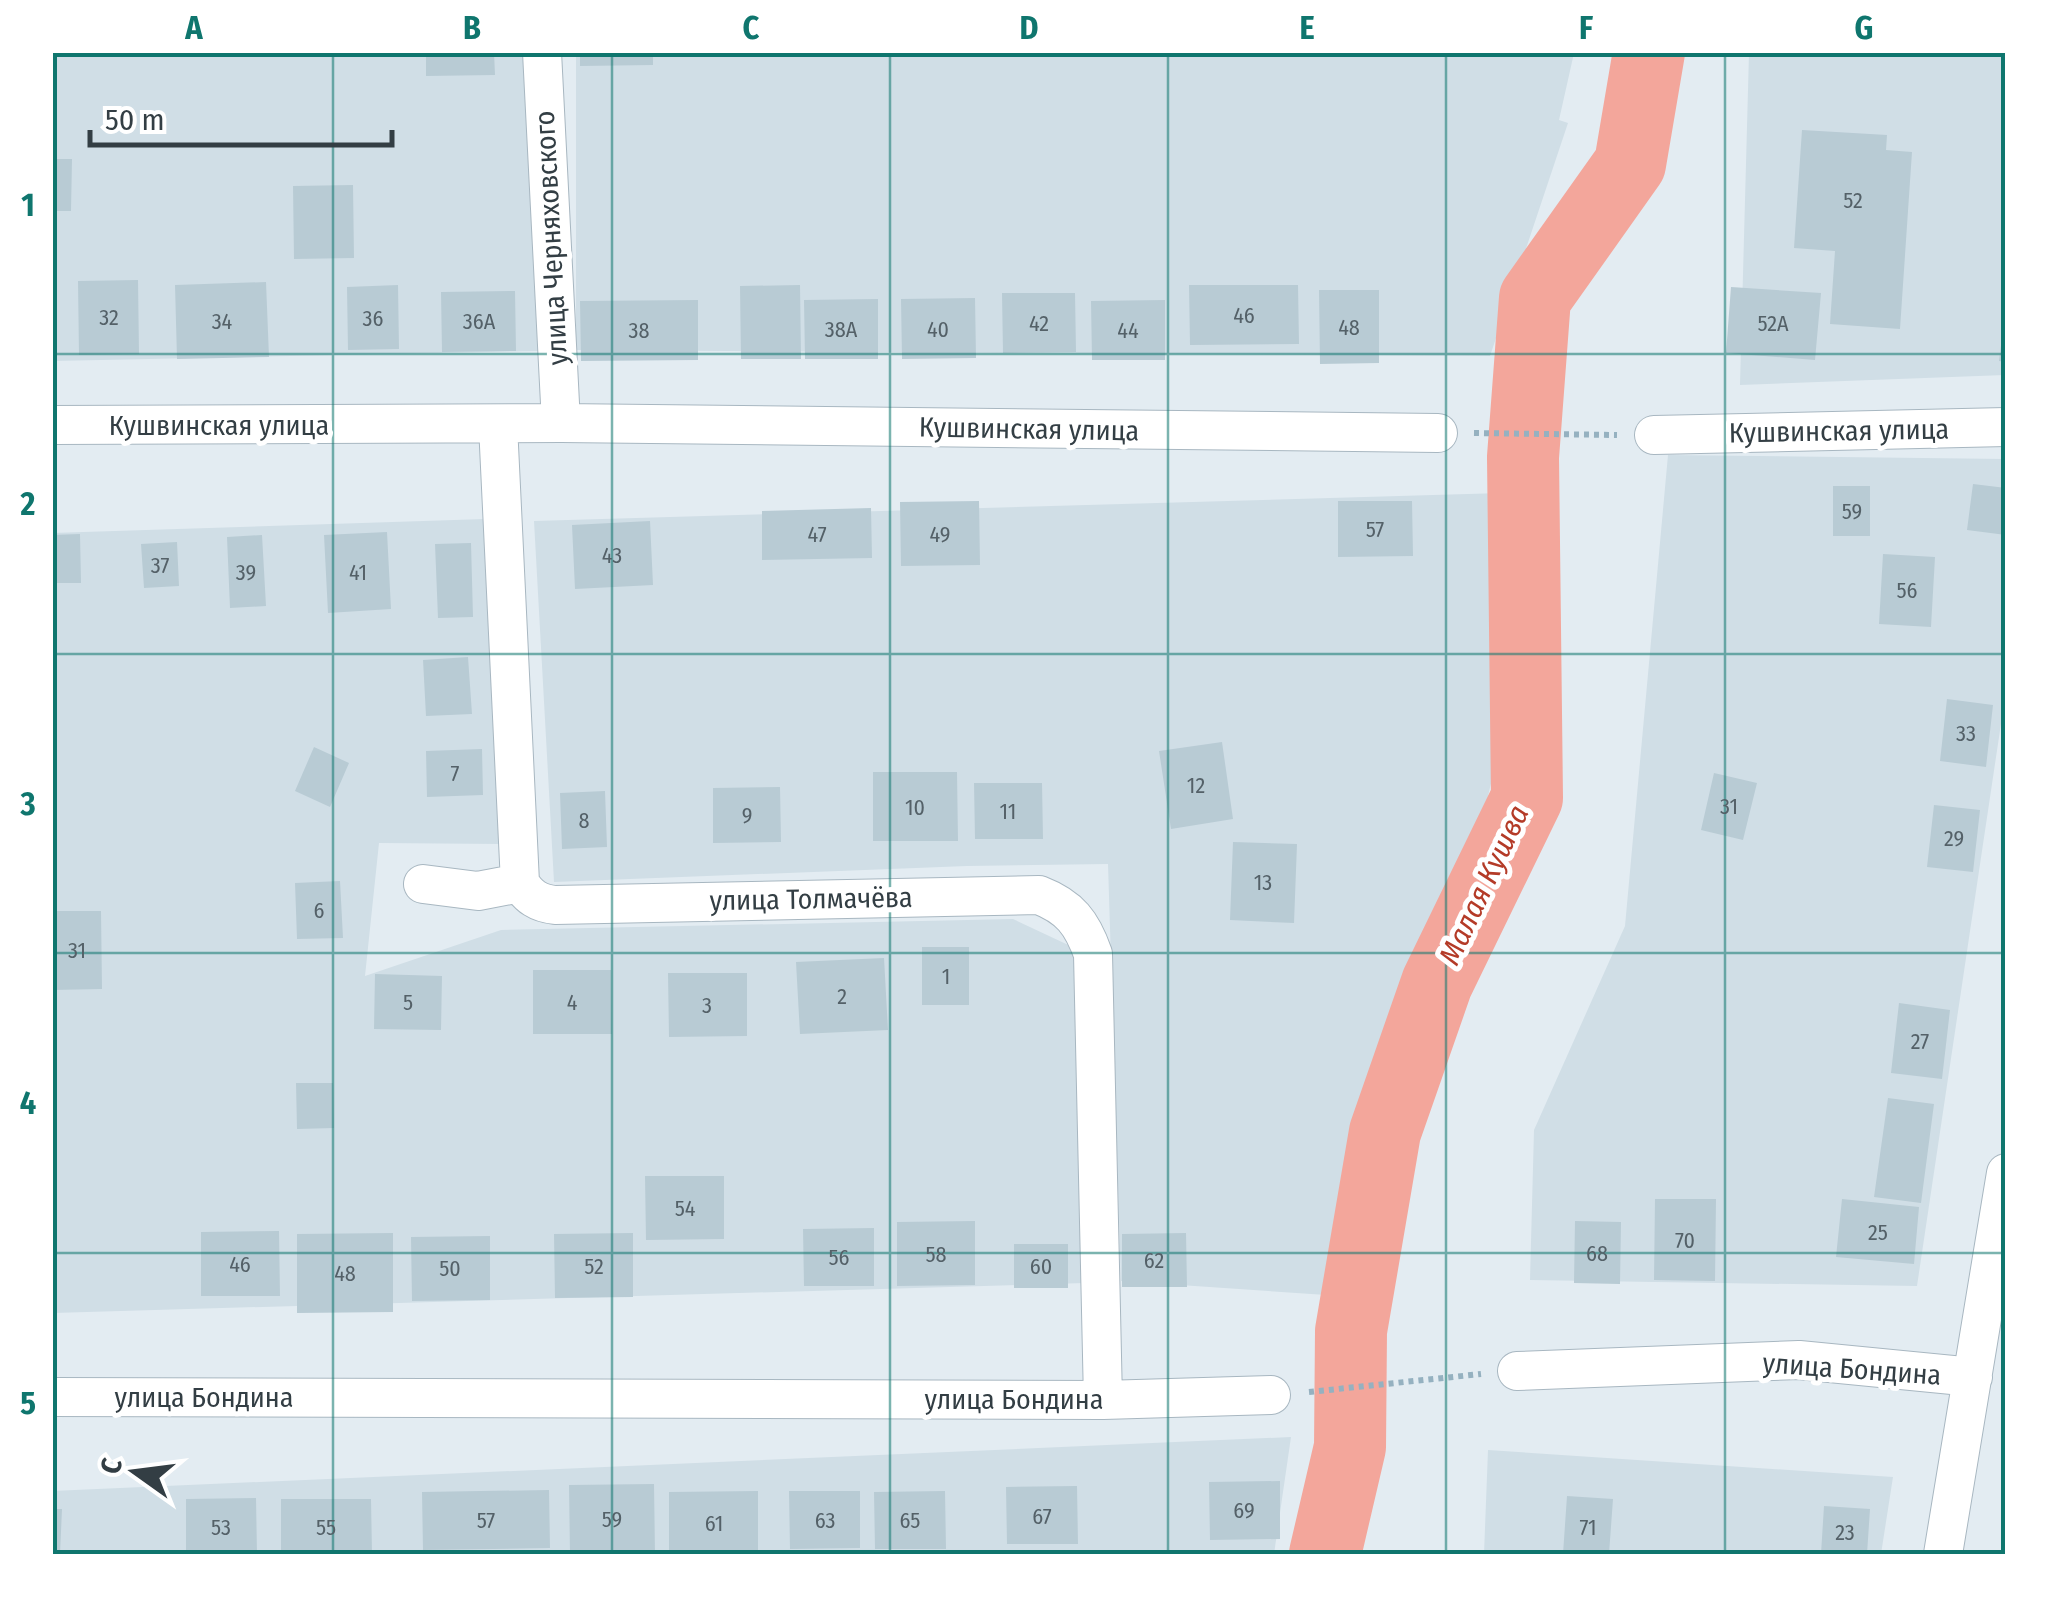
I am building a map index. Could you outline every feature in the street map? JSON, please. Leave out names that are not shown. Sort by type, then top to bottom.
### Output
[{"type":"street","name":"улица Черняховского","points":[[542,52],[561,423]]},
{"type":"street","name":"Кушвинская улица","points":[[52,425],[561,423],[1438,433]]},
{"type":"street","points":[[423,884],[478,891],[520,882],[498,424]]},
{"type":"street","name":"Кушвинская улица","points":[[1654,435],[2006,427]]},
{"type":"street","name":"улица Толмачёва","points":[[520,882],[528,896],[543,904],[556,905],[1013,894],[1039,895],[1060,904],[1082,925],[1093,954],[1103,1400]]},
{"type":"street","points":[[1943,1554],[1973,1377],[1997,1290],[2006,1173]]},
{"type":"street","name":"улица Бондина","points":[[1516,1370],[1799,1360],[1973,1377]]},
{"type":"street","name":"улица Бондина","points":[[52,1396],[1103,1400],[1271,1395]]},
{"type":"path","points":[[1438,433],[1654,435]]},
{"type":"path","points":[[1271,1395],[1516,1370]]},
{"type":"shaded area","points":[[52,53],[531,53],[538,351],[53,361]]},
{"type":"shaded area","points":[[576,53],[1574,53],[1559,120],[1568,123],[1490,356],[576,350]]},
{"type":"shaded area","points":[[1749,53],[2005,53],[2005,375],[1740,385]]},
{"type":"shaded area","points":[[1668,455],[2005,459],[2005,697],[1917,1286],[1530,1280],[1534,1130],[1625,926]]},
{"type":"shaded area","points":[[1502,493],[1526,633],[1371,1298],[1121,1281],[1108,864],[554,882],[534,521]]},
{"type":"shaded area","points":[[485,519],[502,844],[379,843],[365,976],[501,930],[1013,919],[1079,950],[1085,1283],[53,1313],[52,533]]},
{"type":"shaded area","points":[[1291,1437],[1274,1554],[53,1554],[52,1491]]},
{"type":"shaded area","points":[[1488,1450],[1893,1477],[1881,1554],[1484,1554]]},
{"type":"building","points":[[255,52],[317,52],[317,56],[255,56]]},
{"type":"building","points":[[426,52],[494,52],[495,75],[426,76]]},
{"type":"building","points":[[580,52],[653,52],[653,65],[580,66]]},
{"type":"building","points":[[692,52],[722,52],[722,56],[692,57]]},
{"type":"building","points":[[1026,52],[1090,52],[1090,57],[1026,57]]},
{"type":"building","points":[[1802,130],[1887,135],[1886,150],[1912,152],[1900,329],[1830,324],[1835,251],[1794,248]]},
{"type":"building","points":[[52,159],[72,159],[71,211],[52,211]]},
{"type":"building","points":[[353,185],[354,258],[294,259],[293,186]]},
{"type":"building","points":[[138,280],[139,354],[79,355],[78,281]]},
{"type":"building","points":[[266,282],[269,357],[177,359],[175,285]]},
{"type":"building","points":[[398,285],[399,349],[348,350],[347,287]]},
{"type":"building","points":[[800,285],[801,359],[741,359],[740,286]]},
{"type":"building","points":[[1189,285],[1298,285],[1299,344],[1190,345]]},
{"type":"building","points":[[1731,287],[1821,293],[1815,360],[1726,353]]},
{"type":"building","points":[[1319,290],[1379,290],[1379,363],[1320,364]]},
{"type":"building","points":[[515,291],[516,351],[442,352],[441,292]]},
{"type":"building","points":[[1002,293],[1075,293],[1076,352],[1003,353]]},
{"type":"building","points":[[975,298],[976,358],[902,359],[901,299]]},
{"type":"building","points":[[878,299],[878,359],[805,359],[804,300]]},
{"type":"building","points":[[698,300],[698,360],[581,361],[580,301]]},
{"type":"building","points":[[1165,300],[1165,360],[1092,360],[1091,301]]},
{"type":"building","points":[[2006,330],[2006,362],[1999,361]]},
{"type":"building","points":[[1973,484],[2006,488],[2006,535],[1967,530]]},
{"type":"building","points":[[1833,486],[1870,486],[1870,536],[1833,536]]},
{"type":"building","points":[[979,501],[980,565],[901,566],[900,502]]},
{"type":"building","points":[[1338,501],[1412,501],[1413,556],[1338,557]]},
{"type":"building","points":[[871,508],[872,558],[762,560],[762,511]]},
{"type":"building","points":[[650,521],[653,585],[575,589],[572,525]]},
{"type":"building","points":[[387,532],[391,609],[328,613],[324,535]]},
{"type":"building","points":[[80,534],[81,583],[52,583],[52,535]]},
{"type":"building","points":[[262,535],[266,606],[230,608],[227,537]]},
{"type":"building","points":[[177,542],[179,586],[144,588],[141,544]]},
{"type":"building","points":[[471,543],[473,617],[438,618],[435,544]]},
{"type":"building","points":[[1883,554],[1935,557],[1931,627],[1879,624]]},
{"type":"building","points":[[468,657],[472,714],[426,716],[423,660]]},
{"type":"building","points":[[1947,699],[1993,705],[1986,767],[1940,761]]},
{"type":"building","points":[[1222,742],[1233,819],[1171,829],[1159,751]]},
{"type":"building","points":[[314,747],[349,763],[330,807],[295,791]]},
{"type":"building","points":[[482,749],[483,795],[427,797],[426,751]]},
{"type":"building","points":[[873,772],[957,772],[958,841],[873,841]]},
{"type":"building","points":[[1714,773],[1757,783],[1743,840],[1701,830]]},
{"type":"building","points":[[974,783],[1042,783],[1043,839],[975,839]]},
{"type":"building","points":[[780,787],[781,842],[713,843],[713,788]]},
{"type":"building","points":[[605,791],[607,847],[562,849],[560,793]]},
{"type":"building","points":[[1934,805],[1980,810],[1973,872],[1927,867]]},
{"type":"building","points":[[1233,842],[1297,844],[1294,923],[1230,920]]},
{"type":"building","points":[[340,881],[343,938],[297,939],[295,883]]},
{"type":"building","points":[[52,911],[101,911],[102,989],[52,990]]},
{"type":"building","points":[[922,947],[969,947],[969,1005],[922,1005]]},
{"type":"building","points":[[884,958],[888,1030],[800,1034],[796,962]]},
{"type":"building","points":[[533,970],[611,970],[612,1034],[533,1034]]},
{"type":"building","points":[[668,973],[747,973],[747,1036],[669,1037]]},
{"type":"building","points":[[375,974],[442,976],[441,1030],[374,1029]]},
{"type":"building","points":[[1899,1003],[1950,1010],[1942,1079],[1891,1073]]},
{"type":"building","points":[[296,1083],[333,1083],[334,1128],[297,1129]]},
{"type":"building","points":[[1888,1098],[1934,1104],[1921,1203],[1874,1197]]},
{"type":"building","points":[[645,1176],[724,1176],[724,1239],[646,1240]]},
{"type":"building","points":[[1655,1199],[1716,1199],[1715,1281],[1654,1280]]},
{"type":"building","points":[[1842,1199],[1919,1207],[1914,1264],[1836,1257]]},
{"type":"building","points":[[975,1221],[975,1285],[897,1286],[897,1222]]},
{"type":"building","points":[[1575,1221],[1621,1222],[1620,1284],[1574,1283]]},
{"type":"building","points":[[874,1228],[874,1286],[804,1286],[803,1229]]},
{"type":"building","points":[[279,1231],[280,1296],[201,1296],[201,1232]]},
{"type":"building","points":[[393,1233],[393,1312],[297,1313],[297,1234]]},
{"type":"building","points":[[633,1233],[633,1297],[555,1298],[554,1234]]},
{"type":"building","points":[[1186,1233],[1187,1287],[1122,1287],[1122,1234]]},
{"type":"building","points":[[490,1236],[490,1300],[412,1301],[411,1237]]},
{"type":"building","points":[[1014,1244],[1068,1244],[1068,1288],[1014,1288]]},
{"type":"building","points":[[1280,1481],[1280,1539],[1210,1540],[1209,1482]]},
{"type":"building","points":[[654,1484],[655,1554],[570,1554],[569,1485]]},
{"type":"building","points":[[1077,1486],[1078,1544],[1007,1544],[1006,1487]]},
{"type":"building","points":[[549,1490],[550,1548],[423,1550],[422,1492]]},
{"type":"building","points":[[758,1491],[758,1554],[669,1554],[669,1492]]},
{"type":"building","points":[[789,1491],[860,1491],[860,1548],[790,1549]]},
{"type":"building","points":[[945,1491],[946,1549],[875,1549],[874,1492]]},
{"type":"building","points":[[1567,1496],[1613,1499],[1609,1554],[1563,1554]]},
{"type":"building","points":[[256,1498],[257,1554],[186,1554],[186,1499]]},
{"type":"building","points":[[281,1499],[371,1499],[372,1554],[281,1554]]},
{"type":"building","points":[[1824,1506],[1870,1509],[1867,1554],[1821,1554]]},
{"type":"building","points":[[52,1509],[62,1509],[60,1554],[52,1554]]},
{"type":"waterway","name":"Малая Кушва","points":[[1325,1554],[1350,1447],[1351,1331],[1385,1132],[1437,983],[1527,798],[1523,457],[1535,298],[1630,164],[1649,52]]}]
